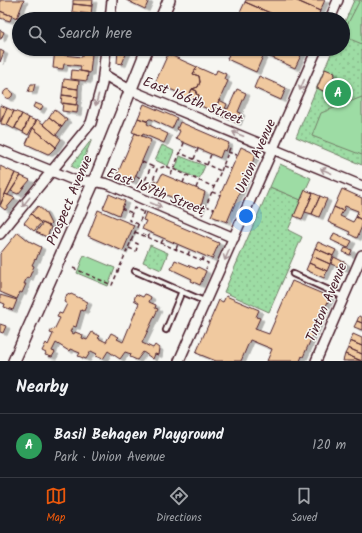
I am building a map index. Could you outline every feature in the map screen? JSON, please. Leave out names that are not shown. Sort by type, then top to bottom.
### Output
[{"type":"street","points":[[111,12],[112,0]]},
{"type":"street","points":[[164,12],[169,0]]},
{"type":"street","points":[[333,12],[338,0]]},
{"type":"street","points":[[0,234],[91,124],[103,74],[105,56]]},
{"type":"street","name":"Prospect Avenue","points":[[14,361],[93,181],[145,56]]},
{"type":"street","name":"Union Avenue","points":[[179,361],[314,56]]},
{"type":"street","name":"East 166th Street","points":[[103,74],[130,90],[362,186]]},
{"type":"street","name":"East 167th Street","points":[[0,150],[76,181],[93,181],[108,184],[234,238]]},
{"type":"street","name":"Tinton Avenue","points":[[316,361],[362,255]]},
{"type":"lane","points":[[135,271],[206,302]]},
{"type":"lane","points":[[293,274],[344,297]]},
{"type":"lane","points":[[166,330],[182,291]]},
{"type":"path","points":[[170,177],[184,142]]},
{"type":"path","points":[[202,214],[231,144]]},
{"type":"path","points":[[194,159],[198,148]]},
{"type":"path","points":[[228,152],[237,155]]},
{"type":"path","points":[[180,153],[221,171]]},
{"type":"path","points":[[207,165],[211,154]]},
{"type":"path","points":[[142,162],[157,169],[166,166],[214,186]]},
{"type":"path","points":[[143,186],[151,166]]},
{"type":"path","points":[[223,166],[231,169]]},
{"type":"path","points":[[149,192],[157,169]]},
{"type":"path","points":[[183,183],[186,175]]},
{"type":"path","points":[[136,176],[145,180]]},
{"type":"path","points":[[196,188],[199,181]]},
{"type":"path","points":[[212,192],[220,195]]},
{"type":"path","points":[[206,206],[214,209]]},
{"type":"path","points":[[121,208],[132,213]]},
{"type":"path","points":[[138,224],[129,220],[134,208],[143,212]]},
{"type":"path","points":[[73,268],[112,285],[145,208]]},
{"type":"path","points":[[135,232],[208,263],[206,269]]},
{"type":"path","points":[[148,238],[150,232]]},
{"type":"path","points":[[161,243],[164,238]]},
{"type":"path","points":[[128,248],[136,251],[138,244],[131,241]]},
{"type":"path","points":[[176,249],[178,244]]},
{"type":"path","points":[[188,255],[190,250]]},
{"type":"path","points":[[202,261],[204,255]]},
{"type":"green space","points":[[354,0],[362,0],[362,165],[296,137],[330,56],[350,56],[349,12]]},
{"type":"green space","points":[[360,0],[362,0],[362,44],[350,39],[350,19]]},
{"type":"green space","points":[[362,97],[362,155],[312,136],[321,113]]},
{"type":"green space","points":[[92,139],[79,170],[71,166]]},
{"type":"green space","points":[[162,145],[174,151],[168,166],[155,160]]},
{"type":"green space","points":[[180,156],[205,166],[199,179],[175,169]]},
{"type":"green space","points":[[280,164],[311,178],[301,200],[270,187]]},
{"type":"green space","points":[[270,187],[301,200],[288,230],[302,237],[269,312],[224,292]]},
{"type":"green space","points":[[150,245],[168,253],[161,270],[143,262]]},
{"type":"green space","points":[[84,255],[115,268],[108,286],[77,273]]},
{"type":"building","points":[[0,0],[24,0],[19,12],[12,12],[12,16],[0,11]]},
{"type":"building","points":[[73,0],[93,0],[92,6],[73,4]]},
{"type":"building","points":[[126,0],[149,0],[145,9]]},
{"type":"building","points":[[246,0],[295,0],[320,11],[268,12],[245,2]]},
{"type":"building","points":[[295,0],[325,0],[320,11]]},
{"type":"building","points":[[245,2],[268,12],[240,12]]},
{"type":"building","points":[[73,4],[92,6],[91,12],[72,12]]},
{"type":"building","points":[[0,11],[12,16],[10,21],[0,18]]},
{"type":"building","points":[[0,30],[4,32],[1,39],[0,39]]},
{"type":"building","points":[[0,50],[4,52],[0,62]]},
{"type":"building","points":[[54,56],[92,56],[90,73],[80,71],[81,66],[64,64],[63,69],[53,68]]},
{"type":"building","points":[[118,56],[125,56],[122,64],[117,63]]},
{"type":"building","points":[[167,56],[172,56],[197,67],[193,74],[199,76],[200,82],[198,87],[192,89],[187,99],[178,95],[179,93],[163,86],[159,90],[156,88],[155,83]]},
{"type":"building","points":[[228,56],[263,56],[256,72],[227,59]]},
{"type":"building","points":[[268,56],[301,56],[295,68]]},
{"type":"building","points":[[197,67],[215,75],[217,70],[226,74],[224,79],[228,81],[214,112],[197,104],[199,95],[196,94],[197,91],[192,89],[198,87],[200,82],[199,76],[193,74]]},
{"type":"building","points":[[325,69],[335,73],[331,83],[340,87],[336,97],[317,88]]},
{"type":"building","points":[[72,70],[88,72],[87,81],[71,79]]},
{"type":"building","points":[[259,76],[286,88],[281,100],[254,88]]},
{"type":"building","points":[[64,79],[79,81],[78,89],[63,87]]},
{"type":"building","points":[[31,84],[35,84],[33,92],[28,92]]},
{"type":"building","points":[[63,87],[78,89],[78,97],[62,95]]},
{"type":"building","points":[[192,89],[197,91],[196,94],[199,95],[197,104],[187,100]]},
{"type":"building","points":[[237,89],[246,93],[238,112],[241,113],[237,123],[222,116],[225,108],[228,109]]},
{"type":"building","points":[[6,90],[10,90],[12,94],[10,98],[6,98],[4,96],[4,92]]},
{"type":"building","points":[[62,95],[78,97],[76,105],[61,103]]},
{"type":"building","points":[[219,100],[227,104],[222,116],[214,112]]},
{"type":"building","points":[[35,103],[43,106],[40,111],[33,107]]},
{"type":"building","points":[[63,103],[78,105],[77,113],[62,111]]},
{"type":"building","points":[[144,104],[177,118],[172,129],[151,119],[147,121],[138,118]]},
{"type":"building","points":[[0,105],[7,108],[0,122]]},
{"type":"building","points":[[7,108],[14,111],[7,125],[1,124],[1,122]]},
{"type":"building","points":[[54,109],[67,120],[62,127],[49,117]]},
{"type":"building","points":[[14,111],[22,114],[14,129],[7,125]]},
{"type":"building","points":[[22,114],[29,118],[23,132],[15,128]]},
{"type":"building","points":[[49,117],[62,127],[56,135],[43,124]]},
{"type":"building","points":[[29,118],[36,121],[28,135],[23,132]]},
{"type":"building","points":[[138,118],[168,134],[164,143],[143,134],[142,136],[132,132]]},
{"type":"building","points":[[37,119],[61,139],[56,147],[33,128]]},
{"type":"building","points":[[180,122],[229,143],[226,151],[223,150],[220,158],[176,139],[180,131],[177,129]]},
{"type":"building","points":[[33,128],[56,147],[50,153],[48,154],[26,144]]},
{"type":"building","points":[[135,133],[151,140],[133,182],[117,175]]},
{"type":"building","points":[[241,147],[256,154],[227,222],[211,216]]},
{"type":"building","points":[[0,166],[15,173],[0,205]]},
{"type":"building","points":[[15,173],[21,175],[8,195],[5,194]]},
{"type":"building","points":[[162,174],[205,192],[200,210],[151,188],[154,180],[158,182]]},
{"type":"building","points":[[21,176],[30,180],[18,194],[11,191]]},
{"type":"building","points":[[342,189],[362,198],[362,220],[356,217],[358,211],[345,206],[343,211],[334,207]]},
{"type":"building","points":[[305,190],[313,193],[302,219],[294,216]]},
{"type":"building","points":[[313,193],[320,196],[312,214],[305,212]]},
{"type":"building","points":[[5,194],[15,198],[5,210],[0,206]]},
{"type":"building","points":[[109,194],[125,201],[119,215],[103,208]]},
{"type":"building","points":[[320,196],[327,199],[319,217],[312,214]]},
{"type":"building","points":[[38,206],[45,212],[51,224],[49,226],[40,222],[31,214]]},
{"type":"building","points":[[334,207],[343,211],[340,216],[353,222],[356,217],[362,220],[362,226],[357,238],[349,234],[350,232],[328,222]]},
{"type":"building","points":[[98,210],[134,225],[123,251],[88,236]]},
{"type":"building","points":[[146,212],[219,243],[212,259],[142,229],[146,221],[143,220]]},
{"type":"building","points":[[31,214],[41,223],[34,231],[24,223]]},
{"type":"building","points":[[43,223],[51,227],[47,237],[36,232]]},
{"type":"building","points":[[18,232],[29,241],[41,247],[36,260],[35,259],[32,265],[34,266],[29,278],[27,277],[22,293],[20,292],[17,299],[0,292],[0,254]]},
{"type":"building","points":[[334,233],[352,241],[348,248],[331,240]]},
{"type":"building","points":[[318,242],[336,250],[333,256],[315,248]]},
{"type":"building","points":[[315,248],[333,256],[330,264],[312,256]]},
{"type":"building","points":[[345,248],[352,250],[350,255],[343,252]]},
{"type":"building","points":[[312,256],[330,264],[327,271],[309,263]]},
{"type":"building","points":[[334,257],[346,263],[344,269],[331,264]]},
{"type":"building","points":[[175,260],[206,271],[200,285],[191,281],[192,279],[171,269]]},
{"type":"building","points":[[309,263],[327,271],[324,278],[306,270]]},
{"type":"building","points":[[292,281],[330,297],[300,361],[267,361],[272,349],[250,340],[241,361],[216,361],[196,353],[219,300],[223,302],[226,296],[259,310],[256,317],[260,318],[255,329],[269,334]]},
{"type":"building","points":[[67,294],[71,294],[88,302],[84,311],[81,310],[76,327],[73,326],[70,332],[83,335],[82,338],[87,340],[92,332],[100,336],[98,338],[106,342],[111,333],[119,337],[117,339],[123,342],[139,303],[134,300],[136,294],[143,297],[145,294],[151,297],[149,302],[156,305],[155,308],[158,309],[142,343],[153,348],[155,345],[159,348],[158,355],[155,354],[153,359],[143,352],[137,360],[130,357],[131,354],[125,352],[120,359],[108,351],[103,359],[95,356],[97,354],[91,351],[86,359],[78,356],[80,353],[70,349],[69,351],[56,343],[52,351],[55,352],[52,357],[45,355],[46,353],[42,351],[46,343],[48,345],[53,334],[50,333],[52,329],[54,330],[60,318],[57,317],[59,313],[62,314],[67,304],[64,302]]},
{"type":"building","points":[[0,295],[17,300],[13,310],[4,307],[5,304],[0,302]]},
{"type":"building","points":[[359,316],[362,317],[362,323],[357,321]]},
{"type":"building","points":[[357,321],[362,323],[362,330],[354,327]]},
{"type":"building","points":[[0,324],[6,326],[3,333],[0,332]]},
{"type":"building","points":[[353,334],[362,338],[362,346],[350,341]]},
{"type":"building","points":[[350,341],[362,346],[362,354],[348,348]]},
{"type":"building","points":[[348,348],[362,354],[362,361],[345,354]]},
{"type":"building","points":[[345,354],[361,361],[343,361]]},
{"type":"place","name":"Basil Behagen Playground","points":[[338,93]]}]
